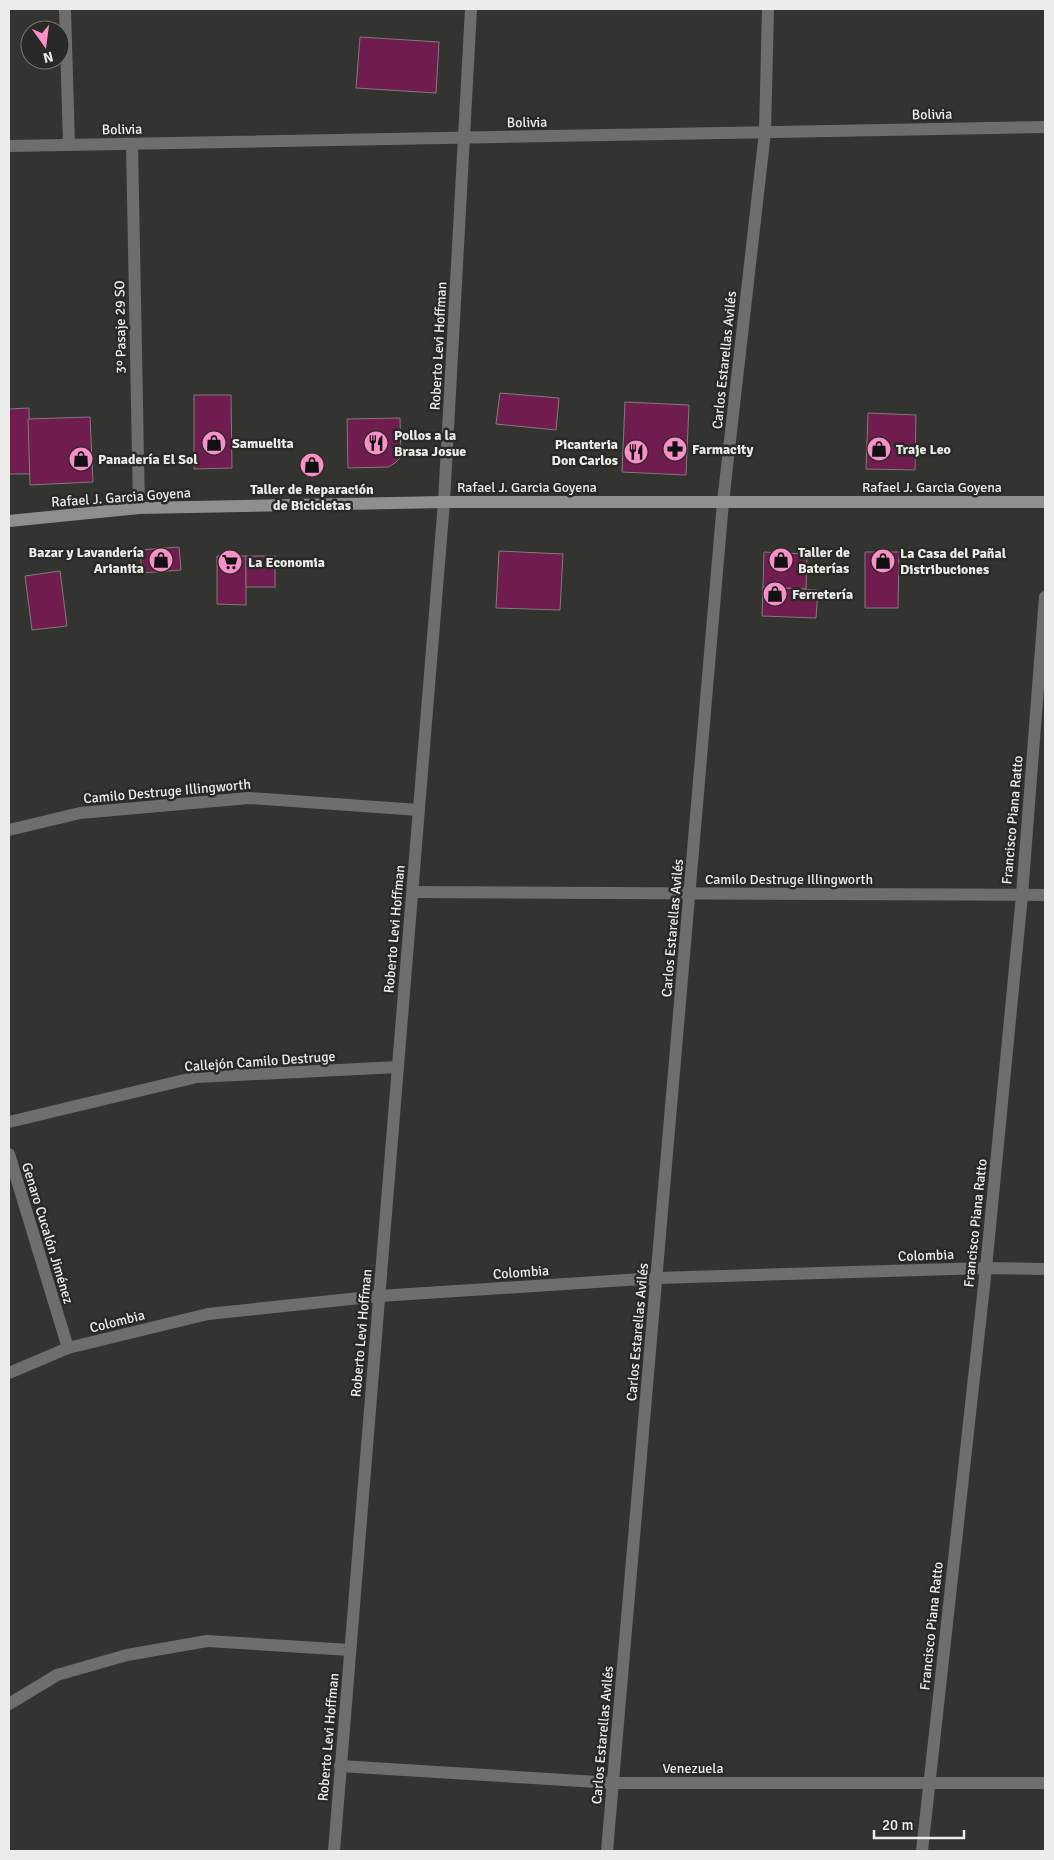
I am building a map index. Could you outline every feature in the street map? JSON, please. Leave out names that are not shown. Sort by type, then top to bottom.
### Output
[{"type":"street","points":[[64,9],[69,145]]},
{"type":"street","name":"Roberto Levi Hoffman","points":[[334,1851],[444,502],[471,9]]},
{"type":"street","name":"Carlos Estarellas Avilés","points":[[607,1851],[723,502],[765,132],[768,9]]},
{"type":"street","name":"Bolivia","points":[[9,146],[1045,127]]},
{"type":"street","name":"3º Pasaje 29 SO","points":[[132,144],[139,508]]},
{"type":"street","name":"Rafael J. Garcia Goyena","points":[[9,521],[139,508],[444,502],[1045,502]]},
{"type":"street","name":"Francisco Piana Ratto","points":[[922,1851],[986,1268],[1022,895],[1045,597]]},
{"type":"street","name":"Camilo Destruge Illingworth","points":[[9,830],[80,813],[249,798],[419,810]]},
{"type":"street","name":"Camilo Destruge Illingworth","points":[[412,892],[1045,895]]},
{"type":"street","name":"Callejón Camilo Destruge","points":[[9,1122],[198,1078],[398,1067]]},
{"type":"street","name":"Genaro Cucalón Jiménez","points":[[9,1154],[68,1348]]},
{"type":"street","name":"Colombia","points":[[9,1372],[68,1348],[208,1314],[379,1296],[657,1278],[986,1268],[1045,1268]]},
{"type":"street","points":[[9,1704],[57,1675],[127,1655],[206,1641],[350,1650]]},
{"type":"street","name":"Venezuela","points":[[340,1766],[613,1783],[1045,1783]]},
{"type":"building","points":[[360,37],[439,42],[436,93],[356,88]]},
{"type":"building","points":[[500,393],[559,398],[556,430],[496,424]]},
{"type":"building","points":[[194,395],[231,395],[232,468],[194,469]]},
{"type":"building","points":[[625,402],[689,405],[686,475],[622,472]]},
{"type":"building","points":[[29,408],[30,474],[9,474],[9,409]]},
{"type":"building","points":[[868,413],[916,415],[915,470],[866,469]]},
{"type":"building","points":[[90,417],[93,482],[30,485],[28,419]]},
{"type":"building","points":[[400,418],[401,457],[395,463],[388,467],[348,468],[347,419]]},
{"type":"building","name":"Bazar y Lavandería Arianita","points":[[179,547],[181,570],[142,573],[140,550]]},
{"type":"building","points":[[499,551],[563,554],[560,610],[496,608]]},
{"type":"building","points":[[764,552],[807,554],[806,589],[763,587]]},
{"type":"building","points":[[865,552],[899,552],[898,608],[865,608]]},
{"type":"building","points":[[217,556],[246,556],[246,605],[217,604]]},
{"type":"building","points":[[246,556],[275,556],[275,587],[246,587]]},
{"type":"building","points":[[60,571],[67,626],[32,630],[25,576]]},
{"type":"building","points":[[763,587],[818,590],[816,618],[762,616]]},
{"type":"place","name":"Samuelita","points":[[214,443]]},
{"type":"place","name":"Pollos a la Brasa Josue","points":[[376,443]]},
{"type":"place","name":"Farmacity","points":[[675,449]]},
{"type":"place","name":"Traje Leo","points":[[879,449]]},
{"type":"place","name":"Picanteria Don Carlos","points":[[636,452]]},
{"type":"place","name":"Panadería El Sol","points":[[81,459]]},
{"type":"place","name":"Taller de Reparación de Bicicletas","points":[[312,465]]},
{"type":"place","name":"Bazar y Lavandería Arianita","points":[[161,560]]},
{"type":"place","name":"Taller de Baterías","points":[[781,560]]},
{"type":"place","name":"La Casa del Pañal Distribuciones","points":[[883,561]]},
{"type":"place","name":"La Economia","points":[[230,562]]},
{"type":"place","name":"Ferretería","points":[[775,594]]}]
